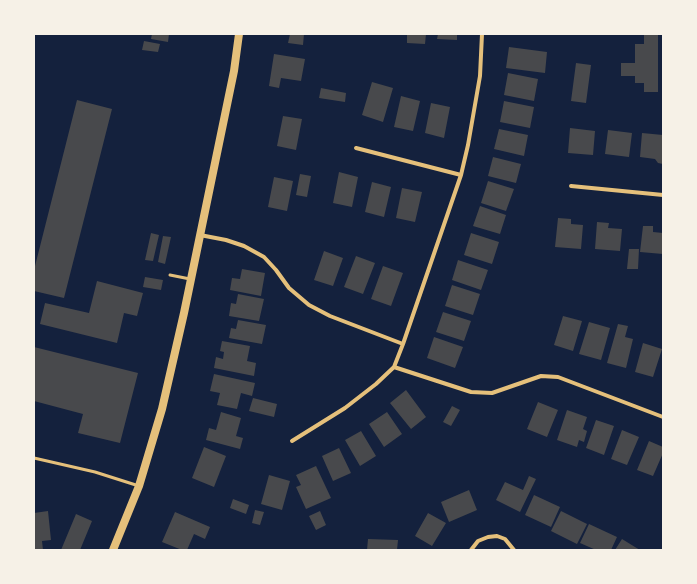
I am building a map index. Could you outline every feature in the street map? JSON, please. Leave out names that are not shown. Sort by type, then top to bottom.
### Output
[{"type":"main road","points":[[113,550],[139,486],[162,409],[184,313],[234,71],[239,34]]},
{"type":"street","points":[[292,441],[344,408],[376,384],[394,366],[404,344],[461,175],[468,145],[480,76],[482,34]]},
{"type":"street","points":[[356,148],[461,175]]},
{"type":"street","points":[[571,186],[663,195]]},
{"type":"street","points":[[200,235],[226,240],[244,246],[264,257],[289,288],[309,305],[330,316],[404,344]]},
{"type":"street","points":[[394,366],[471,392],[492,393],[541,376],[558,377],[663,416]]},
{"type":"street","points":[[471,550],[478,541],[488,537],[497,536],[505,539],[514,550]]},
{"type":"lane","points":[[170,275],[191,279]]},
{"type":"lane","points":[[34,458],[95,472],[139,486]]},
{"type":"building","points":[[152,34],[169,34],[168,42],[151,39]]},
{"type":"building","points":[[290,34],[304,34],[303,45],[288,43]]},
{"type":"building","points":[[407,34],[426,34],[425,44],[407,43]]},
{"type":"building","points":[[438,34],[457,34],[457,40],[437,39]]},
{"type":"building","points":[[644,34],[658,34],[658,92],[644,92],[644,83],[635,83],[635,76],[621,76],[621,63],[635,63],[635,44],[644,44]]},
{"type":"building","points":[[144,41],[160,44],[158,52],[142,50]]},
{"type":"building","points":[[509,47],[547,52],[545,73],[506,68]]},
{"type":"building","points":[[274,54],[305,59],[301,81],[281,78],[279,88],[269,86]]},
{"type":"building","points":[[576,63],[591,65],[586,103],[571,101]]},
{"type":"building","points":[[508,73],[538,79],[534,101],[504,95]]},
{"type":"building","points":[[372,82],[393,88],[383,122],[362,115]]},
{"type":"building","points":[[321,88],[346,93],[345,102],[319,98]]},
{"type":"building","points":[[401,96],[420,101],[413,131],[394,127]]},
{"type":"building","points":[[77,100],[112,109],[64,298],[34,291],[34,270]]},
{"type":"building","points":[[504,101],[534,107],[530,128],[500,122]]},
{"type":"building","points":[[431,103],[450,107],[444,138],[425,133]]},
{"type":"building","points":[[283,116],[302,119],[296,150],[277,146]]},
{"type":"building","points":[[570,128],[595,131],[593,155],[568,153]]},
{"type":"building","points":[[499,129],[528,135],[524,156],[494,149]]},
{"type":"building","points":[[608,130],[632,133],[629,157],[605,154]]},
{"type":"building","points":[[642,133],[663,135],[663,164],[658,163],[655,159],[640,157]]},
{"type":"building","points":[[493,157],[521,164],[516,183],[488,176]]},
{"type":"building","points":[[339,172],[358,177],[352,207],[333,203]]},
{"type":"building","points":[[300,174],[311,176],[307,197],[296,195]]},
{"type":"building","points":[[274,177],[293,181],[287,211],[268,207]]},
{"type":"building","points":[[488,181],[514,189],[506,211],[481,203]]},
{"type":"building","points":[[372,182],[391,187],[384,217],[365,212]]},
{"type":"building","points":[[402,188],[422,192],[415,222],[396,218]]},
{"type":"building","points":[[480,206],[506,215],[500,234],[473,226]]},
{"type":"building","points":[[558,218],[571,219],[571,224],[583,225],[581,249],[555,247]]},
{"type":"building","points":[[597,222],[609,223],[608,228],[622,229],[620,251],[595,249]]},
{"type":"building","points":[[643,226],[653,226],[653,232],[663,233],[663,254],[640,252]]},
{"type":"building","points":[[151,233],[159,235],[153,261],[145,260]]},
{"type":"building","points":[[471,233],[499,242],[492,264],[464,255]]},
{"type":"building","points":[[163,236],[171,237],[165,264],[158,262]]},
{"type":"building","points":[[629,249],[639,249],[638,269],[627,269]]},
{"type":"building","points":[[324,251],[343,258],[333,286],[314,280]]},
{"type":"building","points":[[356,256],[375,263],[363,294],[344,287]]},
{"type":"building","points":[[458,260],[488,270],[481,290],[452,280]]},
{"type":"building","points":[[383,266],[403,273],[391,306],[371,299]]},
{"type":"building","points":[[242,269],[265,273],[261,296],[230,290],[232,278],[240,279]]},
{"type":"building","points":[[145,277],[163,280],[161,290],[143,287]]},
{"type":"building","points":[[97,281],[143,293],[137,316],[124,313],[117,343],[40,324],[45,303],[89,313]]},
{"type":"building","points":[[452,285],[480,294],[473,315],[445,306]]},
{"type":"building","points":[[238,294],[264,299],[259,321],[229,316],[231,303],[236,304]]},
{"type":"building","points":[[443,312],[471,321],[464,341],[436,332]]},
{"type":"building","points":[[563,316],[582,321],[573,351],[554,345]]},
{"type":"building","points":[[238,320],[266,325],[262,344],[229,338],[231,328],[236,329]]},
{"type":"building","points":[[589,322],[610,328],[601,360],[579,354]]},
{"type":"building","points":[[618,324],[628,326],[625,337],[633,339],[626,368],[607,363]]},
{"type":"building","points":[[434,337],[463,347],[455,368],[427,358]]},
{"type":"building","points":[[222,341],[250,346],[247,361],[256,363],[254,376],[214,368],[216,357],[223,359],[224,352],[220,351]]},
{"type":"building","points":[[643,343],[662,349],[653,377],[635,372]]},
{"type":"building","points":[[34,347],[138,373],[120,443],[78,433],[83,414],[34,401]]},
{"type":"building","points":[[214,374],[255,383],[252,396],[241,393],[237,409],[217,405],[220,393],[210,391]]},
{"type":"building","points":[[406,390],[426,417],[411,429],[390,403]]},
{"type":"building","points":[[253,398],[277,404],[274,417],[249,411]]},
{"type":"building","points":[[538,402],[558,410],[547,437],[527,429]]},
{"type":"building","points":[[452,406],[460,410],[451,426],[443,422]]},
{"type":"building","points":[[567,410],[587,417],[583,429],[587,431],[584,442],[579,440],[577,447],[557,440]]},
{"type":"building","points":[[221,412],[241,418],[236,436],[243,438],[240,449],[206,440],[209,428],[216,430]]},
{"type":"building","points":[[387,412],[402,434],[384,447],[369,424]]},
{"type":"building","points":[[596,420],[614,426],[604,455],[586,448]]},
{"type":"building","points":[[622,430],[639,437],[627,465],[611,459]]},
{"type":"building","points":[[361,431],[376,456],[360,466],[345,440]]},
{"type":"building","points":[[649,441],[663,447],[663,453],[653,476],[637,470]]},
{"type":"building","points":[[204,447],[226,456],[214,487],[192,478]]},
{"type":"building","points":[[339,448],[351,473],[333,481],[322,456]]},
{"type":"building","points":[[316,466],[331,498],[306,509],[296,487],[301,485],[296,475]]},
{"type":"building","points":[[269,475],[290,481],[282,510],[261,504]]},
{"type":"building","points":[[529,476],[536,479],[520,512],[496,500],[505,482],[523,490]]},
{"type":"building","points":[[469,490],[477,510],[449,522],[441,502]]},
{"type":"building","points":[[534,495],[560,507],[551,527],[525,515]]},
{"type":"building","points":[[233,499],[249,505],[246,514],[230,508]]},
{"type":"building","points":[[255,510],[264,512],[260,525],[252,523]]},
{"type":"building","points":[[48,511],[51,540],[42,541],[43,550],[34,550],[34,513]]},
{"type":"building","points":[[320,511],[326,525],[316,530],[309,516]]},
{"type":"building","points":[[561,511],[587,524],[577,544],[551,531]]},
{"type":"building","points":[[175,512],[210,527],[205,539],[194,534],[187,550],[182,550],[162,542]]},
{"type":"building","points":[[428,513],[446,523],[432,546],[415,536]]},
{"type":"building","points":[[76,514],[92,521],[80,550],[61,550]]},
{"type":"building","points":[[589,524],[617,537],[611,550],[596,550],[580,543]]},
{"type":"building","points":[[368,539],[398,540],[397,550],[367,550]]},
{"type":"building","points":[[622,539],[635,547],[640,550],[615,550]]}]
